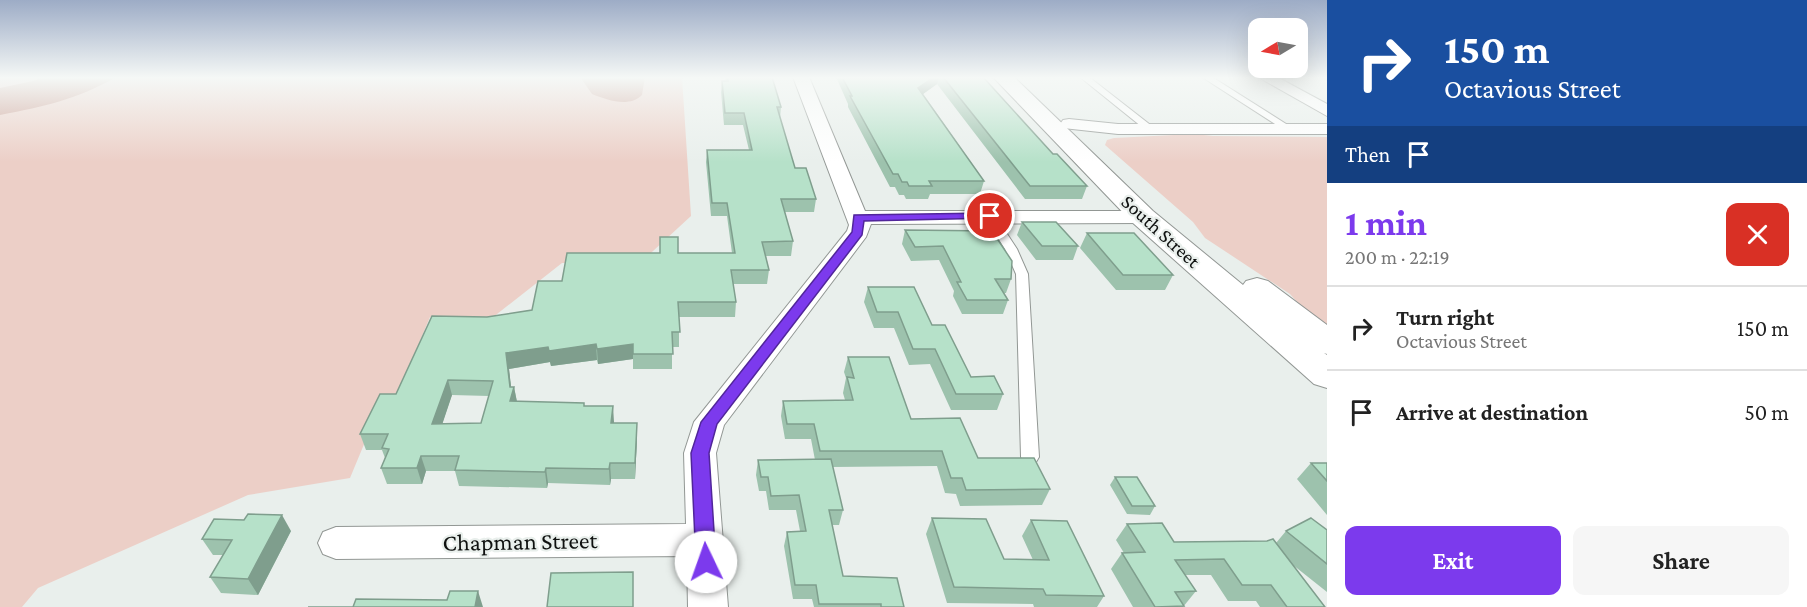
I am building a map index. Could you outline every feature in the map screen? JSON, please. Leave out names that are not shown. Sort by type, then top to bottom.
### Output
[{"type":"street","points":[[708,607],[700,453],[709,422],[858,232],[858,218],[812,105]]},
{"type":"street","name":"South Street","points":[[1038,105],[1068,129]]},
{"type":"street","name":"South Street","points":[[1047,105],[1156,217],[1327,375]]},
{"type":"street","points":[[1068,129],[1327,129]]},
{"type":"street","points":[[858,218],[1156,217]]},
{"type":"street","name":"South Street","points":[[1156,217],[1327,342]]},
{"type":"street","name":"Chapman Street","points":[[336,543],[704,540]]},
{"type":"lane","points":[[1120,105],[1150,129]]},
{"type":"lane","points":[[1251,105],[1289,129]]},
{"type":"lane","points":[[990,216],[1011,249],[1022,274],[1030,457]]},
{"type":"shaded area","points":[[0,105],[684,105],[691,216],[640,263],[562,263],[492,318],[430,317],[395,401],[382,401],[350,478],[248,495],[38,588],[22,607],[0,607]]},
{"type":"shaded area","points":[[0,105],[45,105],[32,109],[0,115]]},
{"type":"shaded area","points":[[1194,134],[1327,137],[1327,330],[1314,321],[1290,294],[1205,238],[1193,222],[1105,145],[1107,140],[1114,138]]},
{"type":"building","points":[[724,105],[780,105],[777,107],[795,168],[806,168],[816,199],[781,199],[793,241],[762,242],[769,270],[731,270],[736,302],[678,302],[680,332],[672,332],[673,354],[633,354],[633,344],[597,349],[596,344],[549,351],[548,347],[506,353],[510,387],[514,387],[510,401],[613,406],[611,423],[637,423],[635,463],[610,463],[609,469],[546,468],[545,472],[455,470],[459,456],[421,456],[417,468],[381,468],[389,449],[382,448],[388,434],[360,434],[380,394],[396,394],[432,316],[487,317],[532,310],[538,281],[562,281],[567,253],[660,253],[660,237],[678,237],[678,253],[735,253],[727,203],[712,203],[707,150],[752,150],[744,113],[725,113]],"holes":[[[448,380],[493,381],[481,423],[432,424]]]},
{"type":"building","points":[[855,105],[930,105],[984,181],[929,181],[932,186],[909,186],[907,182],[902,182],[898,174],[893,174]]},
{"type":"building","points":[[966,105],[1009,105],[1053,154],[1057,154],[1087,186],[1030,186]]},
{"type":"building","points":[[1022,222],[1056,222],[1078,246],[1042,246]]},
{"type":"building","points":[[905,230],[992,231],[1012,261],[1011,279],[995,279],[1008,300],[967,300],[957,282],[961,282],[943,246],[915,247]]},
{"type":"building","points":[[1087,233],[1134,233],[1173,275],[1123,275]]},
{"type":"building","points":[[868,287],[914,287],[932,325],[945,325],[971,377],[994,376],[1003,394],[956,394],[935,349],[913,349],[898,312],[877,312]]},
{"type":"building","points":[[848,357],[889,357],[911,419],[960,418],[978,458],[1034,458],[1050,489],[966,490],[962,478],[951,478],[942,451],[820,451],[814,424],[787,424],[783,401],[853,400],[847,377],[854,378]]},
{"type":"building","points":[[831,459],[843,510],[829,510],[843,576],[897,578],[904,607],[881,607],[881,604],[819,604],[816,585],[795,585],[787,532],[806,531],[799,495],[771,496],[768,477],[761,477],[758,460]]},
{"type":"building","points":[[1311,463],[1327,463],[1327,481]]},
{"type":"building","points":[[1115,477],[1137,477],[1155,506],[1132,506]]},
{"type":"building","points":[[248,514],[282,515],[248,579],[210,577],[232,540],[202,539],[214,519],[244,520]]},
{"type":"building","points":[[932,518],[986,519],[1004,559],[1049,560],[1031,520],[1067,521],[1104,596],[1046,595],[1043,589],[954,587]]},
{"type":"building","points":[[1311,518],[1327,530],[1327,564],[1286,531]]},
{"type":"building","points":[[1162,523],[1174,542],[1267,541],[1273,539],[1325,607],[1287,607],[1271,585],[1242,585],[1224,559],[1175,560],[1196,591],[1175,592],[1184,606],[1155,607],[1122,553],[1145,552],[1127,524]]},
{"type":"building","points":[[633,572],[633,607],[547,607],[551,573]]},
{"type":"building","points":[[450,591],[478,591],[475,607],[353,607],[356,599],[447,600]]},
{"type":"route","points":[[706,562],[700,453],[709,422],[858,232],[860,225],[858,218],[990,216]]}]
